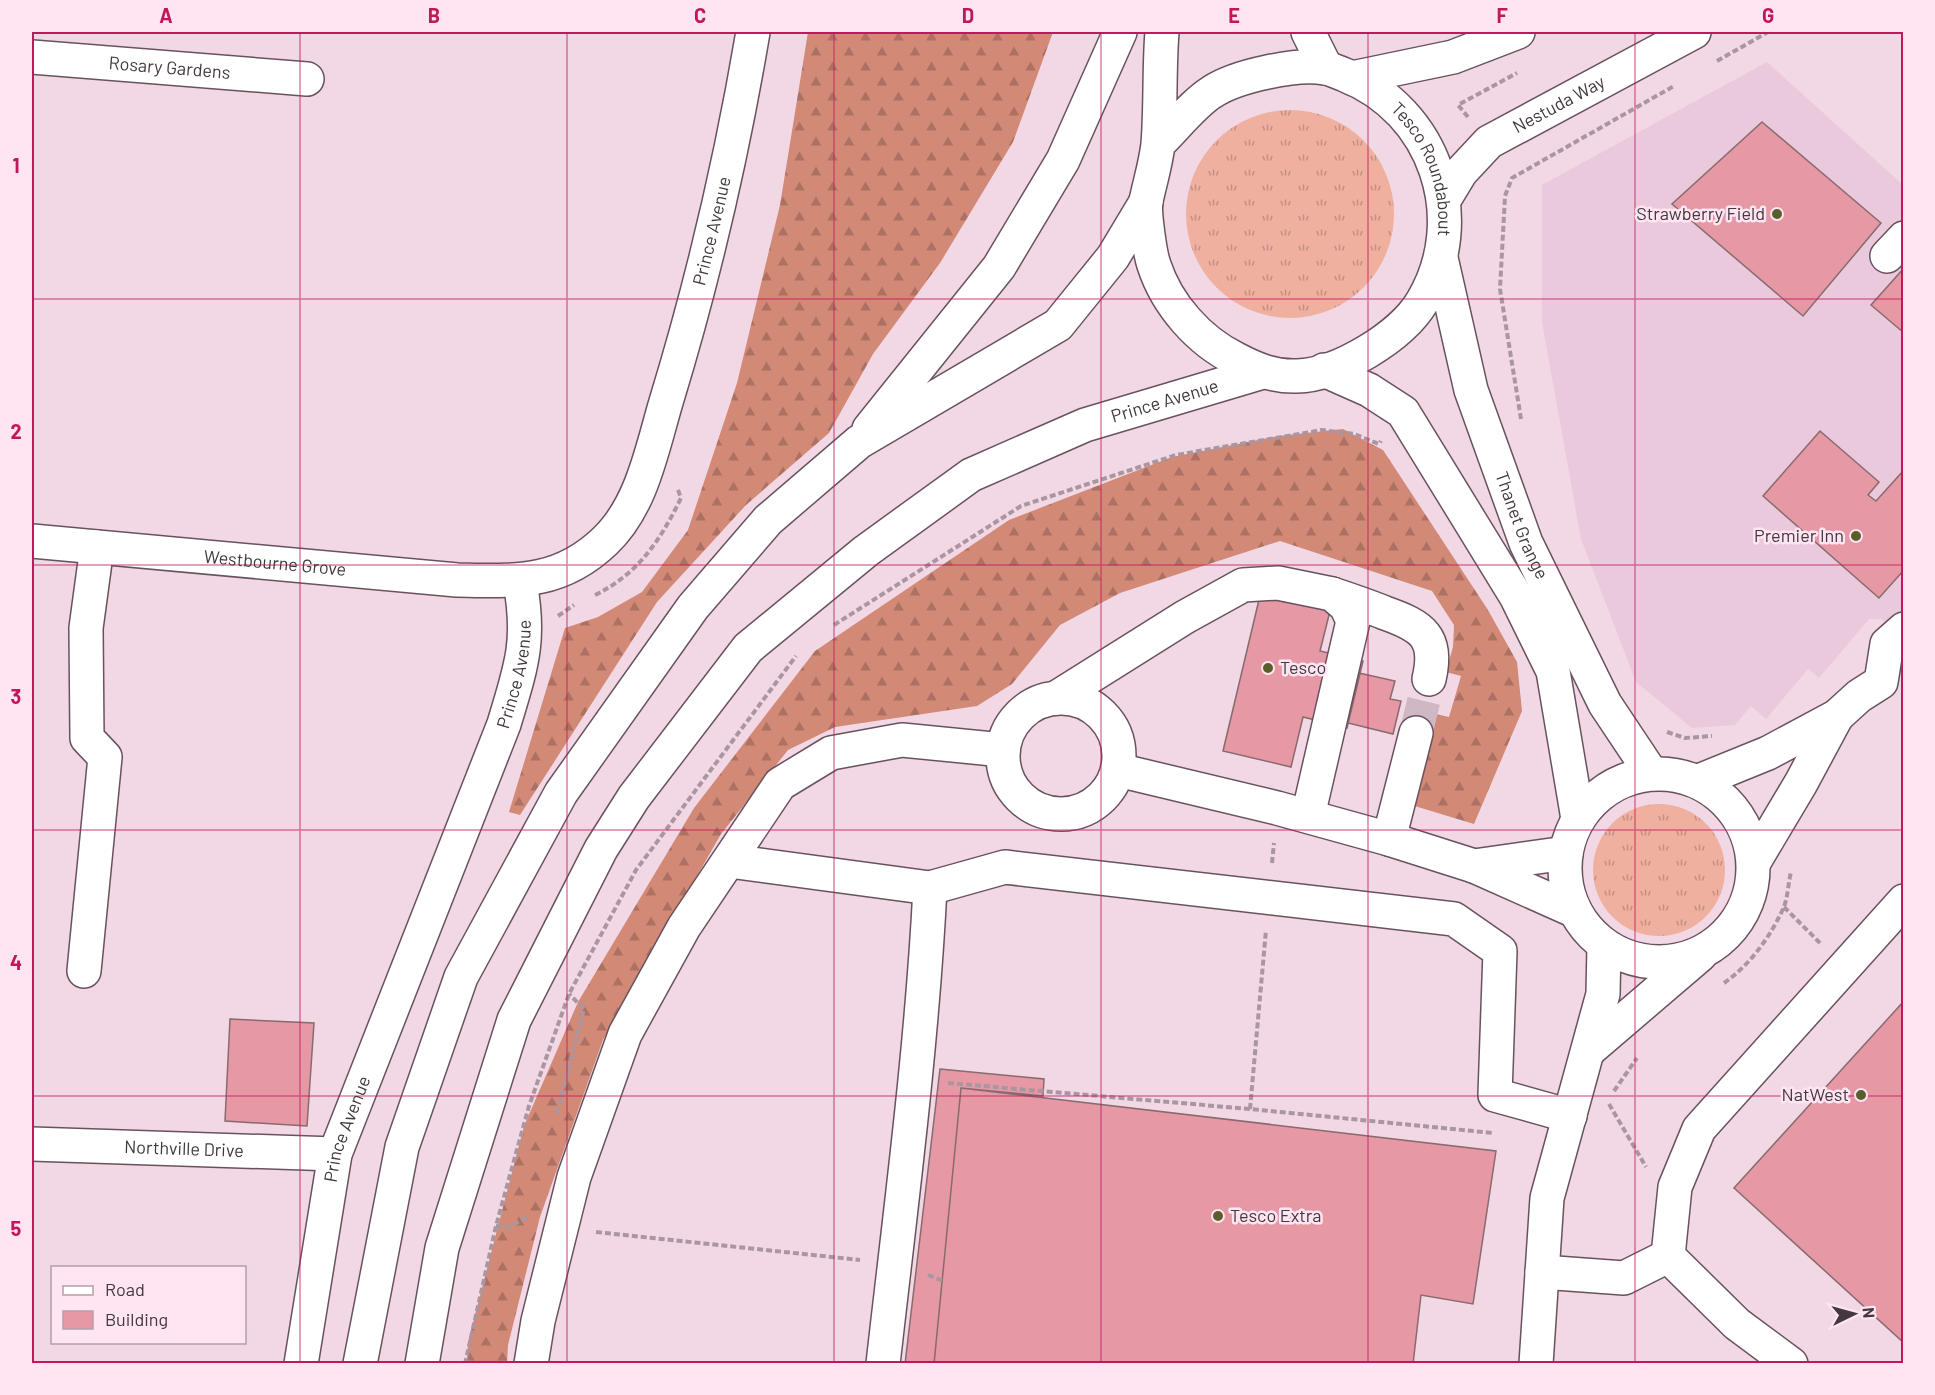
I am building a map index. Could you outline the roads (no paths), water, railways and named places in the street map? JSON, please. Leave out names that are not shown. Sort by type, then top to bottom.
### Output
[{"type":"main road","name":"Prince Avenue","points":[[301,1364],[335,1154],[504,724],[524,656],[527,627],[520,582],[552,574],[582,559],[606,540],[631,507],[647,465],[687,332],[716,218],[753,32]]},
{"type":"main road","points":[[859,442],[999,267],[1063,160],[1120,32]]},
{"type":"main road","name":"Tesco Roundabout","points":[[1162,32],[1158,144],[1146,202],[1154,264],[1180,315],[1218,351],[1263,372],[1298,376],[1324,370],[1361,356],[1391,336],[1422,303],[1441,258],[1444,200],[1433,157],[1416,129],[1396,106],[1339,73]]},
{"type":"main road","points":[[1308,32],[1339,73]]},
{"type":"main road","points":[[1158,144],[1211,92],[1255,75],[1287,68],[1339,73],[1453,57],[1518,32]]},
{"type":"main road","name":"Nestuda Way","points":[[1444,200],[1461,172],[1489,142],[1694,32]]},
{"type":"main road","name":"Rosary Gardens","points":[[32,57],[308,79]]},
{"type":"main road","points":[[360,1364],[402,1147],[461,976],[561,793],[693,607],[768,520],[859,442],[1058,325],[1113,257],[1146,202]]},
{"type":"main road","name":"Thanet Grange","points":[[1441,258],[1471,390],[1526,543],[1605,704],[1651,773]]},
{"type":"main road","name":"Thanet Grange","points":[[1324,370],[1369,390],[1402,412],[1516,596],[1553,672],[1578,819]]},
{"type":"main road","name":"Prince Avenue","points":[[422,1364],[442,1248],[514,1020],[601,849],[633,797],[748,648],[866,551],[970,475],[1085,425],[1263,372]]},
{"type":"main road","name":"Westbourne Grove","points":[[32,541],[457,580],[520,582]]},
{"type":"main road","points":[[84,971],[105,757],[87,738],[86,628],[97,546]]},
{"type":"main road","points":[[1056,698],[1083,703],[1106,718],[1116,734],[1120,752],[1119,771],[1111,789],[1098,803],[1081,812],[1061,815],[1041,812],[1025,802],[1012,788],[1004,770],[1003,750],[1007,734],[1027,709],[1056,698],[1185,617],[1243,585],[1278,583],[1332,594],[1416,624],[1427,636],[1432,651],[1429,679]]},
{"type":"main road","points":[[1308,816],[1353,621],[1346,606],[1332,594]]},
{"type":"main road","points":[[1699,782],[1768,753],[1837,717],[1859,696],[1892,682],[1887,645],[1904,629]]},
{"type":"main road","points":[[1754,862],[1837,717]]},
{"type":"main road","points":[[1389,839],[1416,733]]},
{"type":"main road","points":[[531,1364],[538,1321],[574,1177],[625,1034],[684,927],[780,784],[831,753],[902,740],[1003,750]]},
{"type":"main road","points":[[1119,771],[1277,808],[1389,839],[1474,866],[1575,911]]},
{"type":"main road","points":[[1589,1050],[1727,934],[1742,914],[1752,888],[1754,862],[1749,838],[1739,816],[1721,796],[1699,782],[1676,774],[1651,773],[1631,777],[1612,786],[1593,800],[1578,819],[1566,852],[1566,882],[1575,911],[1604,945],[1624,956],[1647,962],[1678,961],[1706,950]]},
{"type":"main road","points":[[1474,866],[1566,852]]},
{"type":"main road","points":[[729,861],[930,888],[1005,867],[1454,918],[1500,951],[1495,1095],[1570,1116]]},
{"type":"main road","points":[[884,1364],[924,981],[930,888]]},
{"type":"main road","points":[[1668,1256],[1675,1187],[1699,1129],[1904,901]]},
{"type":"main road","points":[[1536,1364],[1547,1198],[1604,994],[1604,945]]},
{"type":"main road","name":"Northville Drive","points":[[32,1144],[335,1154]]},
{"type":"main road","points":[[1542,1272],[1624,1278],[1668,1256]]},
{"type":"main road","points":[[1668,1256],[1737,1324],[1791,1364]]},
{"type":"tunnel","points":[[1416,733],[1429,679]]},
{"type":"place","name":"Strawberry Field","points":[[1777,214]]},
{"type":"place","name":"Premier Inn","points":[[1856,536]]},
{"type":"place","name":"Tesco","points":[[1268,668]]},
{"type":"place","name":"NatWest","points":[[1861,1095]]},
{"type":"place","name":"Tesco Extra","points":[[1218,1216]]}]
